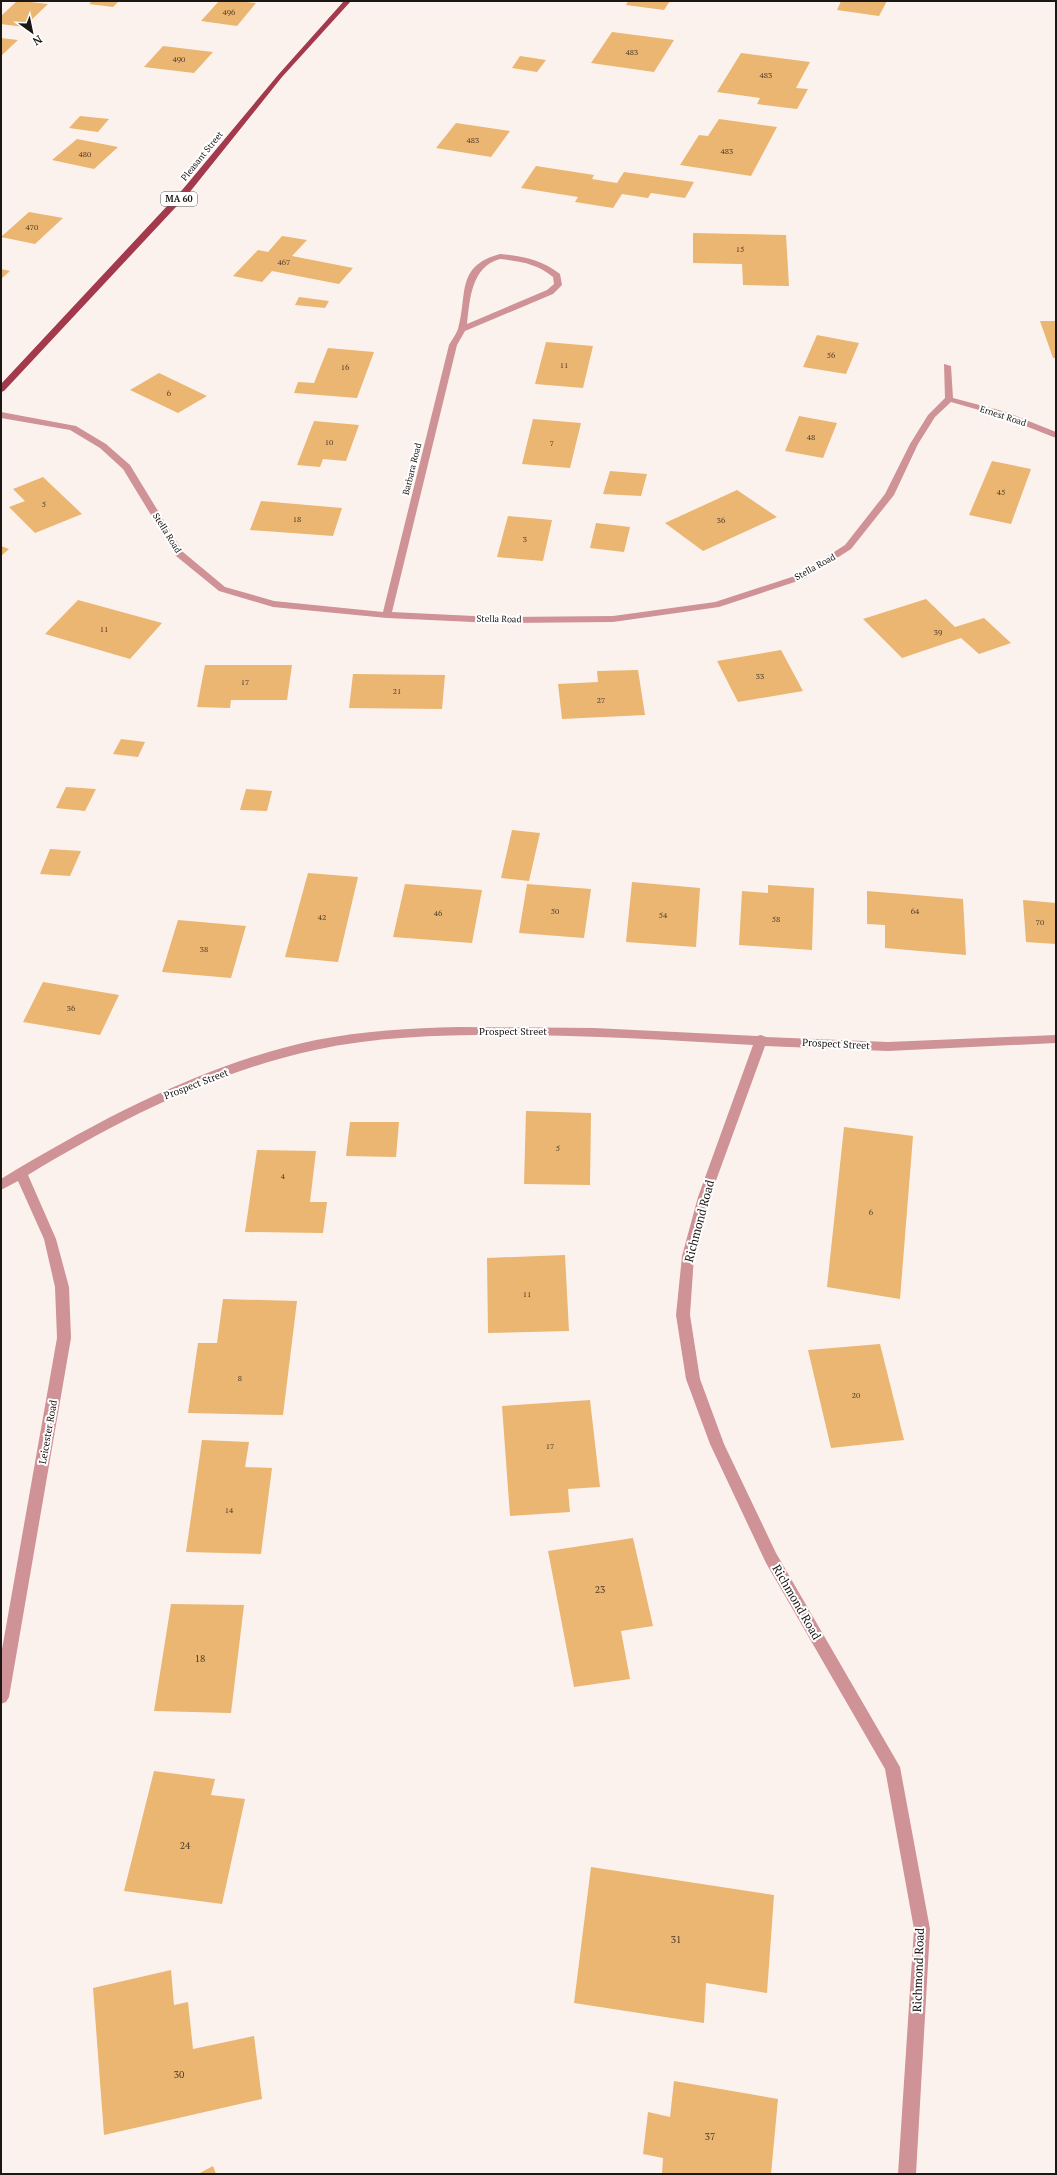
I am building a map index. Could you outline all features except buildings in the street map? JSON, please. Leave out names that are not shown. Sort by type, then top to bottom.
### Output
[{"type":"main road","name":"Pleasant Street","points":[[1,389],[186,190],[280,76],[348,1]]},
{"type":"street","name":"Barbara Road","points":[[387,615],[453,345],[462,329],[469,282],[478,266],[490,257],[504,255],[546,266],[557,276],[558,285],[550,292],[462,329]]},
{"type":"street","points":[[947,366],[949,399]]},
{"type":"street","name":"Stella Road","points":[[1,415],[73,428],[103,446],[127,467],[180,554],[222,589],[273,604],[387,615],[494,620],[613,619],[716,605],[801,577],[848,547],[889,495],[914,444],[932,415],[949,399]]},
{"type":"street","name":"Ernest Road","points":[[949,399],[1003,414],[1056,434]]},
{"type":"street","name":"Prospect Street","points":[[1,1185],[91,1133],[158,1099],[225,1072],[288,1052],[340,1041],[398,1033],[467,1031],[566,1032],[761,1039],[834,1045],[907,1046],[1056,1039]]},
{"type":"street","name":"Richmond Road","points":[[761,1039],[702,1204],[688,1256],[683,1315],[693,1379],[717,1444],[771,1558],[892,1767],[922,1929],[907,2174]]},
{"type":"street","name":"Leicester Road","points":[[1,1696],[64,1338],[62,1287],[50,1239],[21,1173]]}]
